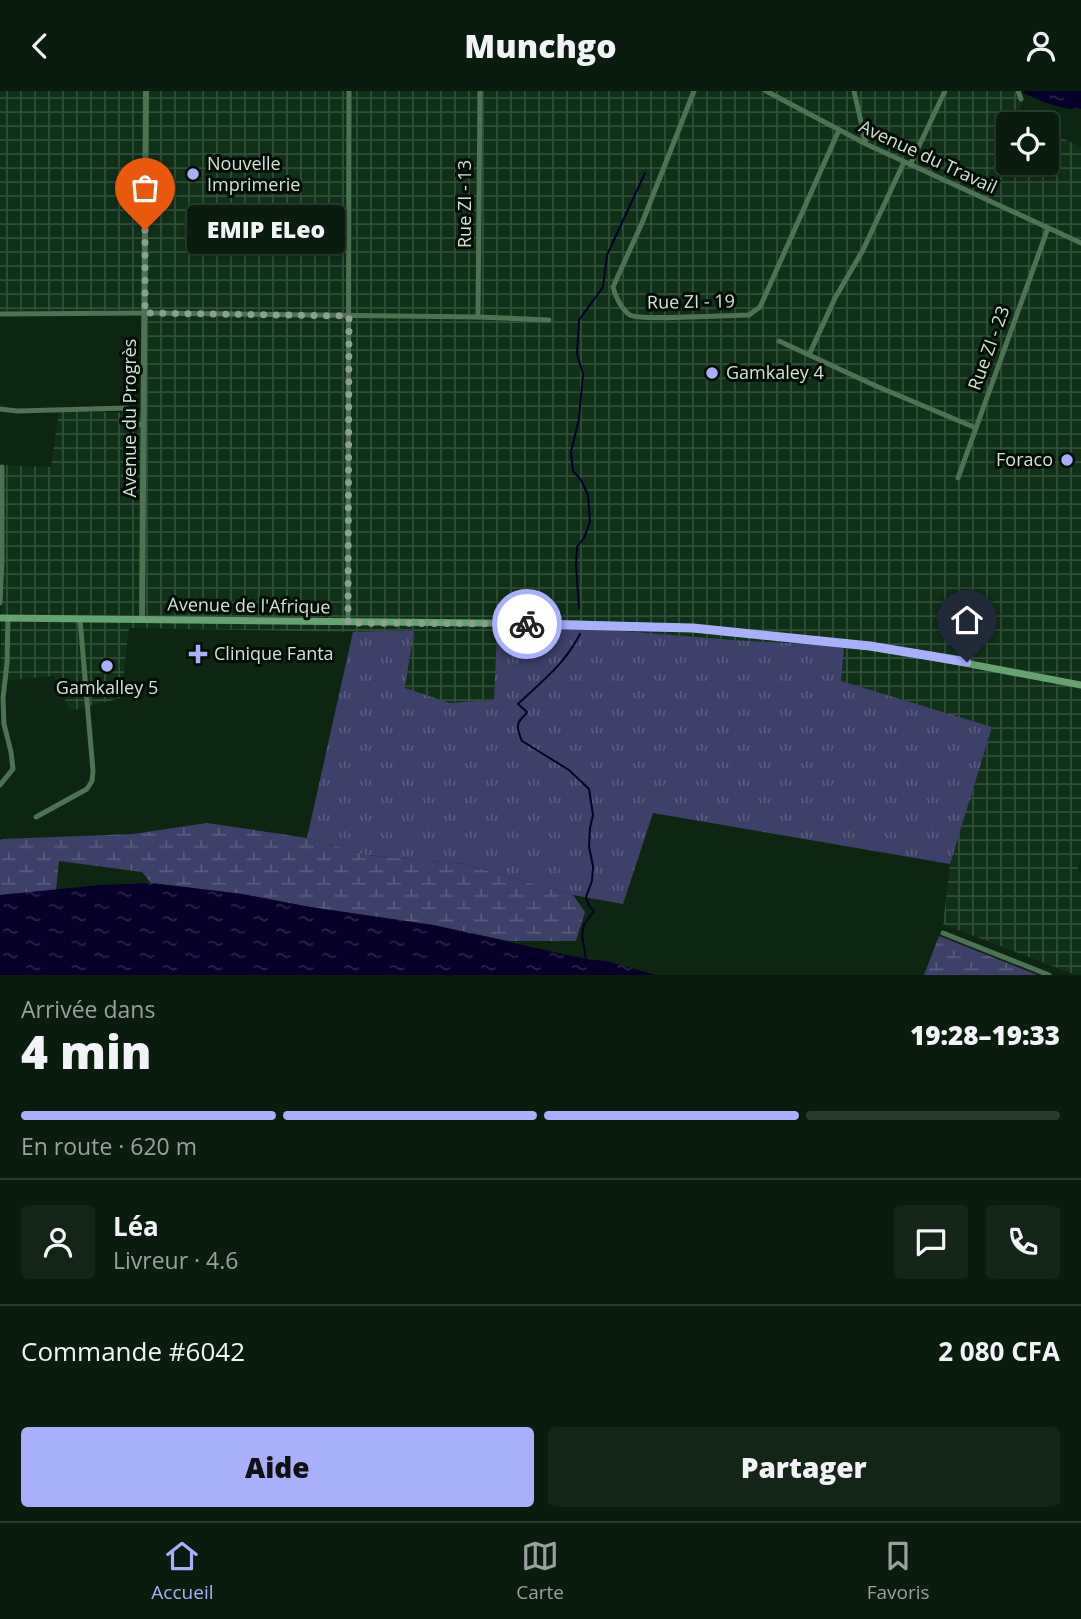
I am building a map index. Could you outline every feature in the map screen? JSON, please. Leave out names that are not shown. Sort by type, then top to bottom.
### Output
[{"type":"main road","name":"Avenue de l'Afrique","points":[[4,618],[693,628],[891,649],[1081,685]]},
{"type":"street","name":"Avenue du Progrès","points":[[142,620],[146,91]]},
{"type":"street","points":[[348,623],[349,91]]},
{"type":"street","name":"Rue ZI - 13","points":[[478,317],[480,91]]},
{"type":"street","name":"Rue ZI - 19","points":[[694,91],[642,223],[613,287],[624,308],[634,317],[749,315],[760,307],[839,130]]},
{"type":"street","name":"Avenue du Travail","points":[[766,91],[866,144],[1081,243]]},
{"type":"street","points":[[854,91],[866,144]]},
{"type":"street","points":[[809,355],[835,298],[863,250],[945,91]]},
{"type":"street","points":[[1018,91],[1021,99]]},
{"type":"street","name":"Rue ZI - 23","points":[[958,478],[1048,228]]},
{"type":"street","points":[[0,314],[145,313],[549,320]]},
{"type":"street","points":[[779,341],[976,428]]},
{"type":"street","points":[[0,409],[17,411],[127,408],[134,415],[135,424],[144,425]]},
{"type":"street","points":[[0,603],[2,467]]},
{"type":"street","points":[[0,785],[13,769],[4,724],[4,618]]},
{"type":"street","points":[[36,817],[87,789],[92,781],[80,619]]},
{"type":"street","points":[[943,933],[1049,975]]},
{"type":"shaded area","points":[[0,91],[1013,91],[1024,99],[1019,112],[996,112],[996,175],[1059,175],[1059,137],[1081,147],[1081,854],[1078,871],[1081,873],[1081,975],[943,924],[950,864],[992,727],[840,681],[844,646],[600,629],[497,629],[494,700],[450,703],[405,689],[414,630],[353,632],[129,628],[121,698],[70,711],[54,676],[4,681],[0,687],[4,465],[51,467],[59,411],[142,413],[144,310],[0,311]]},
{"type":"green space","points":[[497,629],[600,629],[844,646],[841,681],[992,727],[950,864],[653,813],[623,904],[573,895],[464,864],[366,855],[307,838],[353,632],[414,630],[405,688],[450,703],[494,700]]},
{"type":"green space","points":[[207,823],[307,838],[366,855],[464,864],[573,895],[585,912],[576,941],[509,941],[433,925],[242,894],[151,883],[142,872],[59,861],[56,890],[0,895],[2,839],[133,834]]},
{"type":"green space","points":[[939,936],[1030,972],[1037,975],[924,975]]},
{"type":"water","points":[[1023,91],[1081,91],[1081,109],[1051,104]]},
{"type":"water","points":[[151,883],[242,894],[433,925],[586,959],[606,961],[656,975],[0,975],[0,895]]},
{"type":"waterway","points":[[579,608],[577,547],[590,522],[588,495],[573,471],[571,452],[579,419],[583,374],[577,354],[579,320],[603,287],[607,255],[645,173]]},
{"type":"waterway","points":[[580,634],[560,664],[518,704],[527,712],[519,721],[518,727],[522,741],[569,770],[589,789],[593,815],[589,847],[593,866],[592,881],[586,897],[594,911],[584,925],[582,935],[586,960]]},
{"type":"way so far","points":[[145,230],[145,313],[349,316],[348,623],[527,624]]},
{"type":"place","name":"Nouvelle Imprimerie","points":[[193,174]]},
{"type":"place","name":"EMIP ELeo","points":[[145,230]]},
{"type":"place","name":"Gamkaley 4","points":[[712,373]]},
{"type":"place","name":"Foraco","points":[[1067,460]]},
{"type":"place","name":"Clinique Fanta","points":[[198,654]]},
{"type":"place","name":"Gamkalley 5","points":[[107,666]]},
{"type":"route","points":[[527,624],[693,628],[870,646],[967,662]]}]
